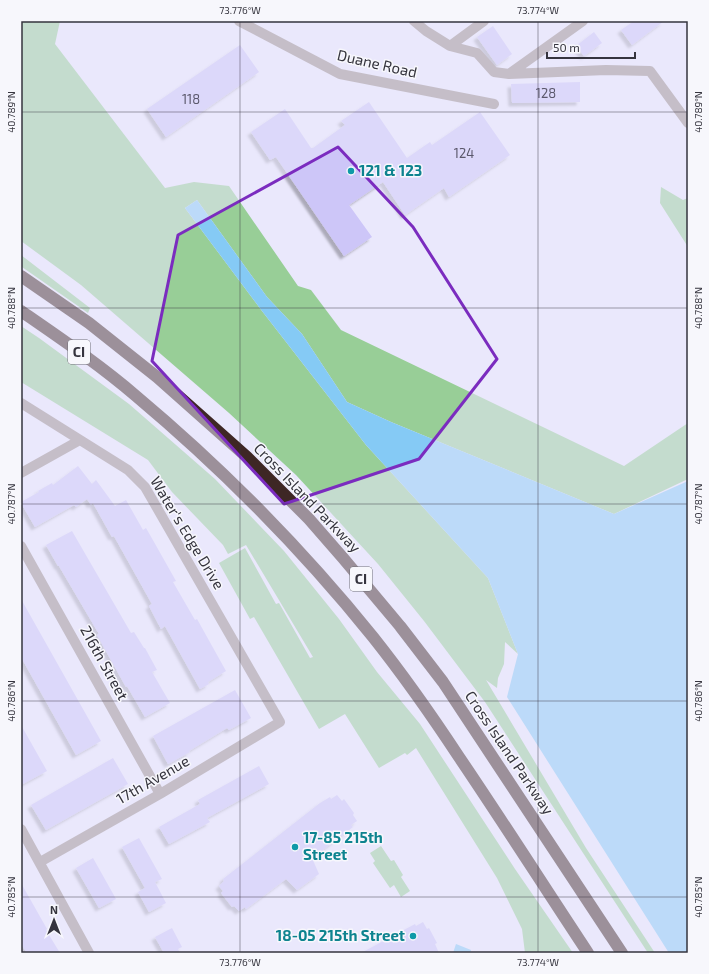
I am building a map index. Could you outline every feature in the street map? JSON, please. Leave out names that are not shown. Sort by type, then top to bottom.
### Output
[{"type":"highway","name":"Cross Island Parkway","points":[[21,276],[89,323],[157,377],[247,457],[309,519],[344,558],[400,626],[443,682],[622,953]]},
{"type":"highway","name":"CI","points":[[21,311],[67,343],[135,395],[199,451],[289,540],[336,593],[421,700],[588,953]]},
{"type":"street","name":"Duane Road","points":[[239,21],[340,74],[494,104]]},
{"type":"street","points":[[414,21],[426,31],[450,46],[477,53],[494,72],[509,74],[606,70],[650,71],[688,123]]},
{"type":"street","points":[[450,46],[484,21]]},
{"type":"street","points":[[509,74],[583,21]]},
{"type":"street","name":"Water's Edge Drive","points":[[21,403],[128,470],[145,487],[280,722]]},
{"type":"street","points":[[21,474],[80,440]]},
{"type":"street","name":"216th Street","points":[[21,546],[160,794]]},
{"type":"street","name":"17th Avenue","points":[[40,862],[160,794],[280,722]]},
{"type":"street","points":[[21,829],[89,953]]},
{"type":"highlighted area","points":[[338,147],[413,227],[497,359],[419,459],[284,504],[152,361],[178,235]]},
{"type":"green space","points":[[21,21],[60,21],[55,44],[165,188],[194,182],[229,186],[298,286],[311,290],[341,330],[624,466],[688,423],[688,479],[614,514],[391,422],[347,402],[302,334],[267,297],[197,200],[185,208],[262,311],[366,445],[488,578],[518,654],[505,642],[504,664],[498,678],[497,688],[486,680],[586,848],[655,953],[648,953],[485,702],[424,621],[378,564],[296,475],[229,413],[81,285],[21,241]]},
{"type":"green space","points":[[661,187],[683,200],[688,198],[688,247],[660,203]]},
{"type":"green space","points":[[21,255],[90,308],[88,313],[22,267]]},
{"type":"green space","points":[[21,326],[129,404],[215,479],[284,551],[339,619],[377,672],[420,724],[515,869],[573,953],[525,953],[522,929],[497,878],[416,748],[407,755],[405,753],[379,768],[345,714],[319,729],[254,617],[250,619],[219,563],[245,548],[276,604],[279,603],[310,658],[313,657],[246,545],[228,554],[223,545],[172,492],[148,460],[21,382]]},
{"type":"green space","points":[[381,846],[391,861],[394,860],[403,875],[401,877],[410,891],[401,897],[394,885],[390,888],[373,863],[375,861],[370,853]]},
{"type":"water","points":[[197,200],[267,297],[302,334],[347,402],[391,422],[614,514],[688,481],[688,953],[669,953],[507,697],[518,654],[488,578],[366,445],[262,311],[185,208]]},
{"type":"water","points":[[456,944],[471,950],[470,953],[453,953]]},
{"type":"building","points":[[634,21],[664,21],[632,45],[621,30]]},
{"type":"building","points":[[493,26],[512,54],[497,65],[477,37]]},
{"type":"building","points":[[594,32],[602,43],[584,56],[576,46]]},
{"type":"building","points":[[240,45],[259,72],[166,137],[147,109]]},
{"type":"building","points":[[580,82],[580,102],[512,103],[511,84]]},
{"type":"building","name":"121 & 123","points":[[369,102],[407,158],[430,142],[432,145],[480,112],[510,155],[449,197],[444,188],[405,215],[383,182],[349,205],[372,237],[344,256],[276,157],[270,160],[251,132],[285,109],[311,148],[313,148],[345,125],[341,121]]},
{"type":"building","points":[[78,466],[92,484],[96,480],[115,506],[126,500],[143,530],[146,528],[176,581],[173,582],[195,620],[197,619],[226,671],[208,682],[209,684],[200,689],[165,626],[161,629],[149,606],[152,604],[114,536],[112,537],[93,503],[91,505],[87,499],[76,507],[74,505],[35,527],[21,502],[52,483],[53,485]]},
{"type":"building","points":[[72,531],[131,633],[134,632],[145,648],[157,670],[152,672],[170,703],[145,717],[127,686],[126,687],[97,635],[99,634],[46,545]]},
{"type":"building","points":[[21,599],[101,741],[76,755],[21,657]]},
{"type":"building","points":[[235,690],[251,718],[229,730],[227,728],[189,751],[190,752],[168,764],[153,736]]},
{"type":"building","points":[[21,725],[47,771],[21,785]]},
{"type":"building","points":[[113,758],[128,784],[46,830],[31,805]]},
{"type":"building","points":[[259,766],[269,784],[207,818],[210,822],[169,844],[159,827],[200,804],[198,800]]},
{"type":"building","name":"17-85 215th Street","points":[[337,795],[342,801],[344,799],[354,813],[353,815],[357,821],[351,825],[353,827],[312,858],[319,874],[297,890],[286,879],[246,909],[245,907],[239,911],[234,906],[232,907],[221,893],[223,891],[219,886],[224,881],[223,879],[320,803]]},
{"type":"building","points":[[139,838],[162,879],[155,882],[166,903],[149,912],[138,892],[145,888],[122,847]]},
{"type":"building","points":[[93,858],[116,899],[99,908],[76,868]]},
{"type":"building","points":[[21,883],[60,953],[27,953],[21,944]]},
{"type":"building","name":"18-05 215th Street","points":[[423,922],[427,929],[429,928],[437,943],[435,944],[439,953],[361,953],[415,924],[416,926]]},
{"type":"building","points":[[172,928],[182,947],[178,949],[180,953],[164,953],[155,937]]},
{"type":"place","name":"121 & 123","points":[[351,171]]},
{"type":"place","name":"17-85 215th Street","points":[[295,847]]},
{"type":"place","name":"18-05 215th Street","points":[[413,936]]}]
